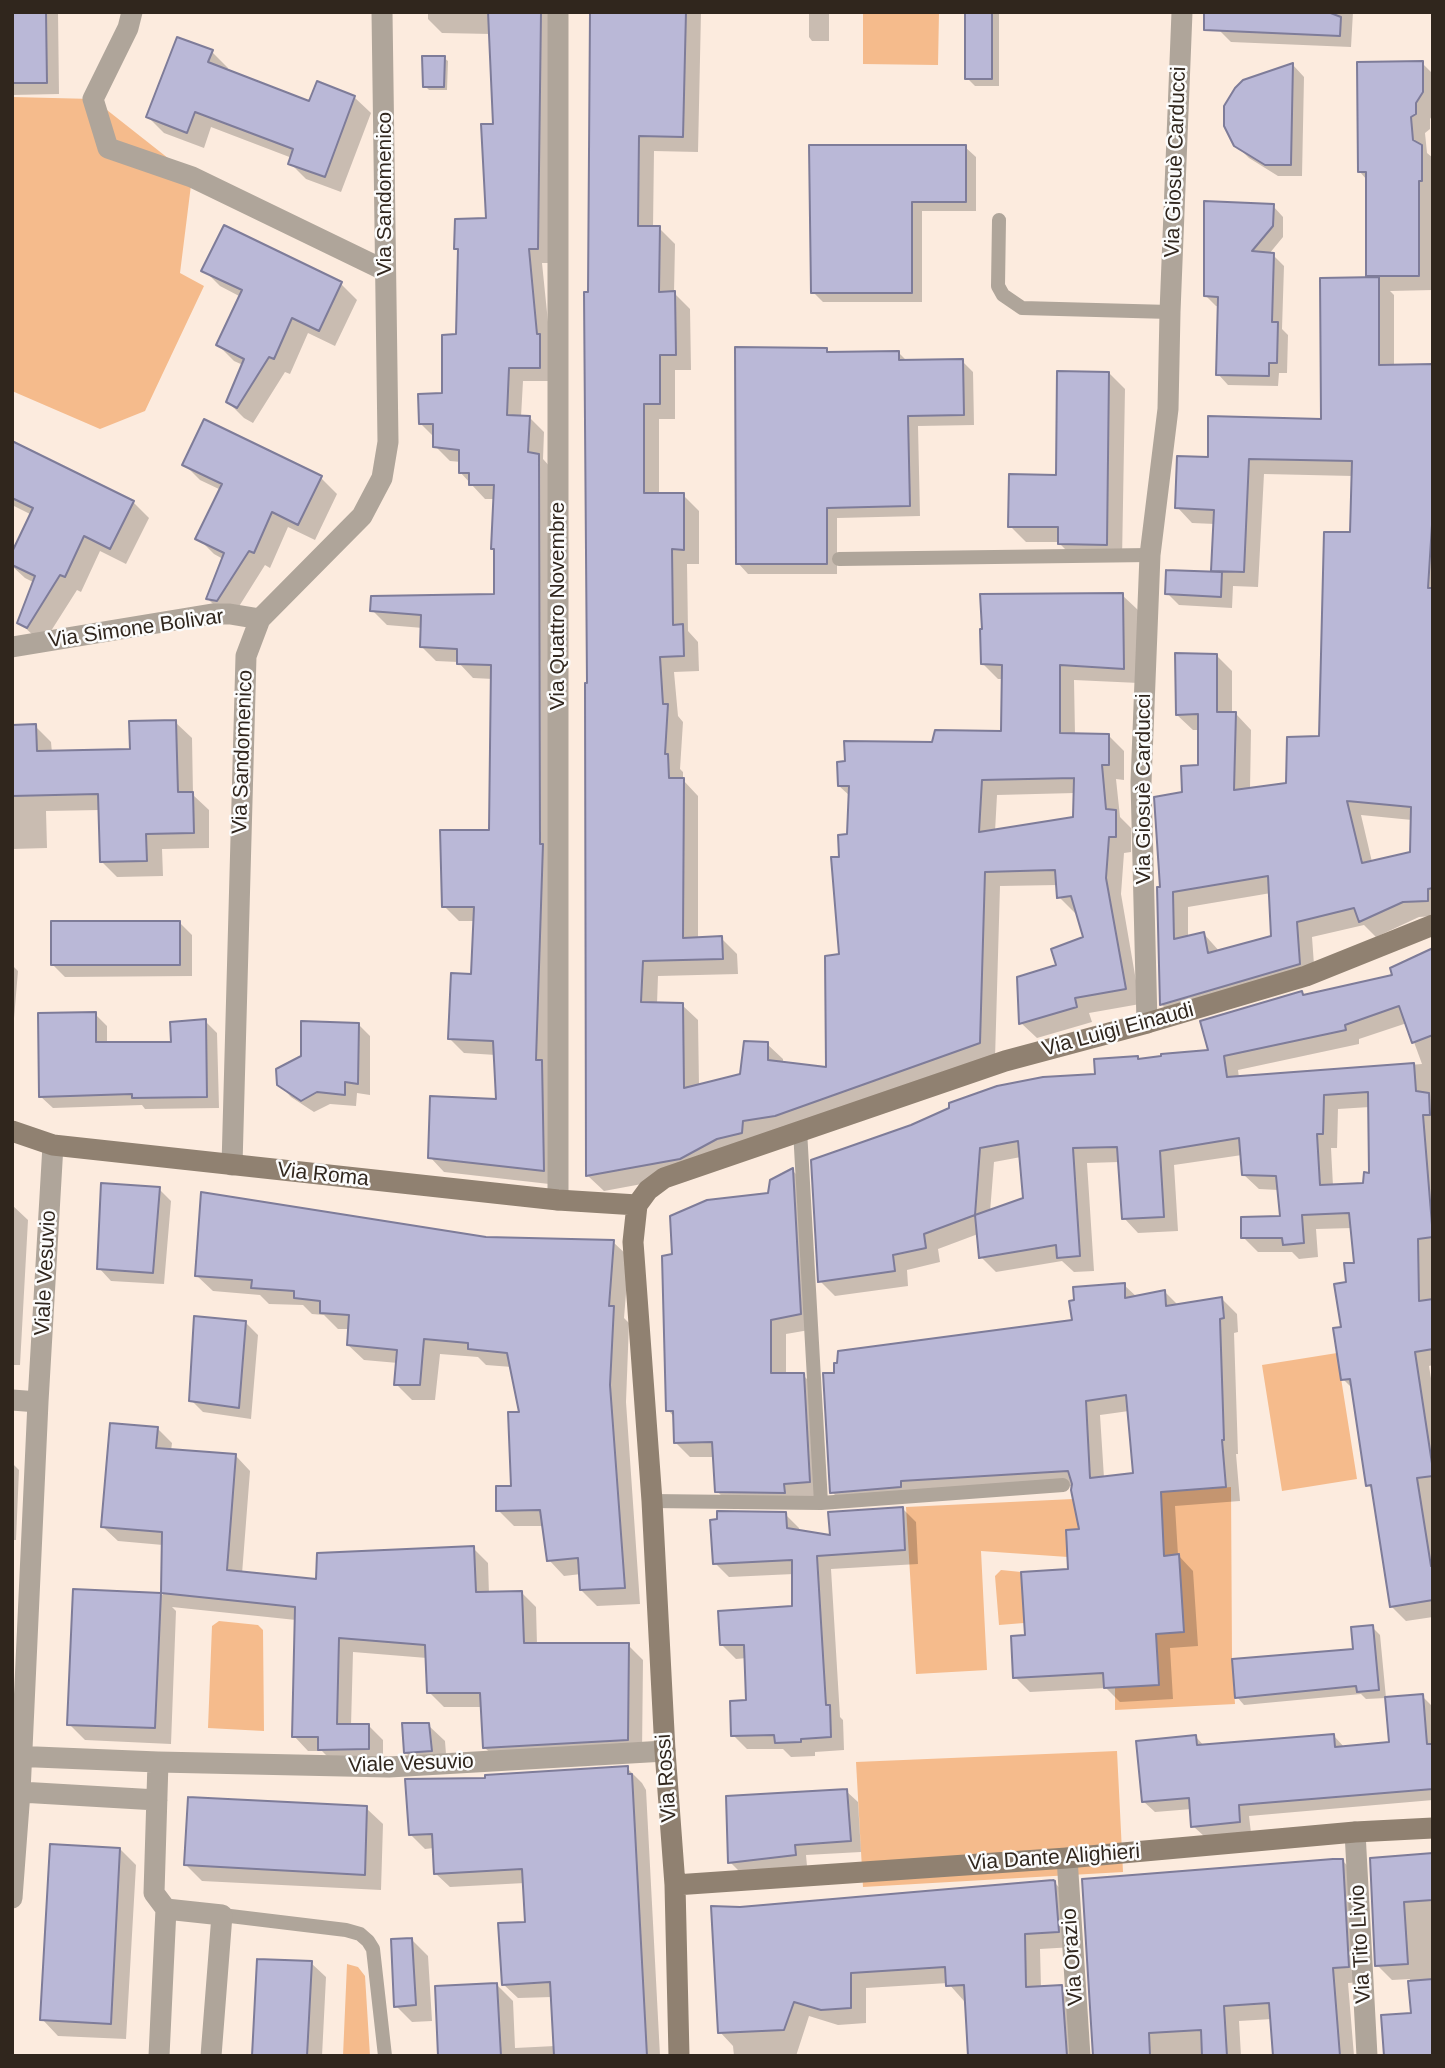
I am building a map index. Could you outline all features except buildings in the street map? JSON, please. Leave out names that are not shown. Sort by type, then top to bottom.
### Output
[{"type":"street","points":[[132,12],[128,28],[93,99],[108,148],[192,177],[384,270]]},
{"type":"street","name":"Via Sandomenico","points":[[232,1165],[246,656],[260,619],[362,516],[382,478],[388,442],[383,12]]},
{"type":"street","name":"Via Quattro Novembre","points":[[558,12],[558,1200]]},
{"type":"street","name":"Via Giosuè Carducci","points":[[1147,1023],[1141,782],[1150,555],[1168,409],[1182,12]]},
{"type":"street","name":"Via Simone Bolivar","points":[[12,648],[212,614],[260,619]]},
{"type":"street","name":"Via Luigi Einaudi","points":[[637,1205],[648,1190],[664,1178],[800,1130],[1006,1061],[1307,976],[1433,925]]},
{"type":"street","name":"Via Roma","points":[[12,1131],[53,1144],[558,1200],[637,1205]]},
{"type":"street","name":"Viale Vesuvio","points":[[12,1898],[20,1792],[17,1756],[53,1144]]},
{"type":"street","name":"Via Rossi","points":[[637,1205],[633,1242],[675,1885],[679,2056]]},
{"type":"street","points":[[12,1400],[38,1402]]},
{"type":"street","name":"Viale Vesuvio","points":[[17,1756],[389,1767],[665,1751]]},
{"type":"street","points":[[158,1762],[154,1893],[166,1909],[159,2056]]},
{"type":"street","points":[[20,1792],[157,1800]]},
{"type":"street","name":"Via Dante Alighieri","points":[[675,1885],[1067,1858],[1355,1832],[1433,1828]]},
{"type":"street","name":"Via Tito Livio","points":[[1355,1832],[1367,2056]]},
{"type":"street","name":"Via Orazio","points":[[1067,1858],[1080,2056]]},
{"type":"street","points":[[166,1909],[222,1915],[211,2056]]},
{"type":"lane","points":[[999,220],[998,286],[1003,295],[1022,308],[1170,312]]},
{"type":"lane","points":[[839,559],[1150,555]]},
{"type":"lane","points":[[800,1130],[821,1503]]},
{"type":"lane","points":[[652,1501],[821,1503],[1063,1485]]},
{"type":"lane","points":[[222,1915],[360,1934],[373,1949],[385,2056]]},
{"type":"shaded area","points":[[863,12],[939,12],[938,65],[863,64]]},
{"type":"shaded area","points":[[12,97],[93,99],[192,177],[180,273],[204,286],[145,411],[100,429],[12,391]]},
{"type":"shaded area","points":[[1337,1353],[1357,1479],[1282,1491],[1262,1365]]},
{"type":"shaded area","points":[[1231,1487],[1232,1659],[1235,1704],[1115,1710],[1115,1688],[1158,1685],[1115,1638],[1184,1631],[1179,1555],[1164,1556],[1162,1515],[1068,1557],[981,1551],[987,1670],[916,1674],[906,1507],[1073,1499]]},
{"type":"shaded area","points":[[1001,1570],[1021,1572],[1024,1623],[999,1625],[995,1576]]},
{"type":"shaded area","points":[[219,1621],[258,1625],[263,1630],[264,1731],[208,1728],[212,1626]]},
{"type":"shaded area","points":[[1117,1751],[1123,1872],[863,1887],[856,1762]]},
{"type":"shaded area","points":[[347,1964],[358,1967],[365,1976],[370,2056],[343,2056]]}]
